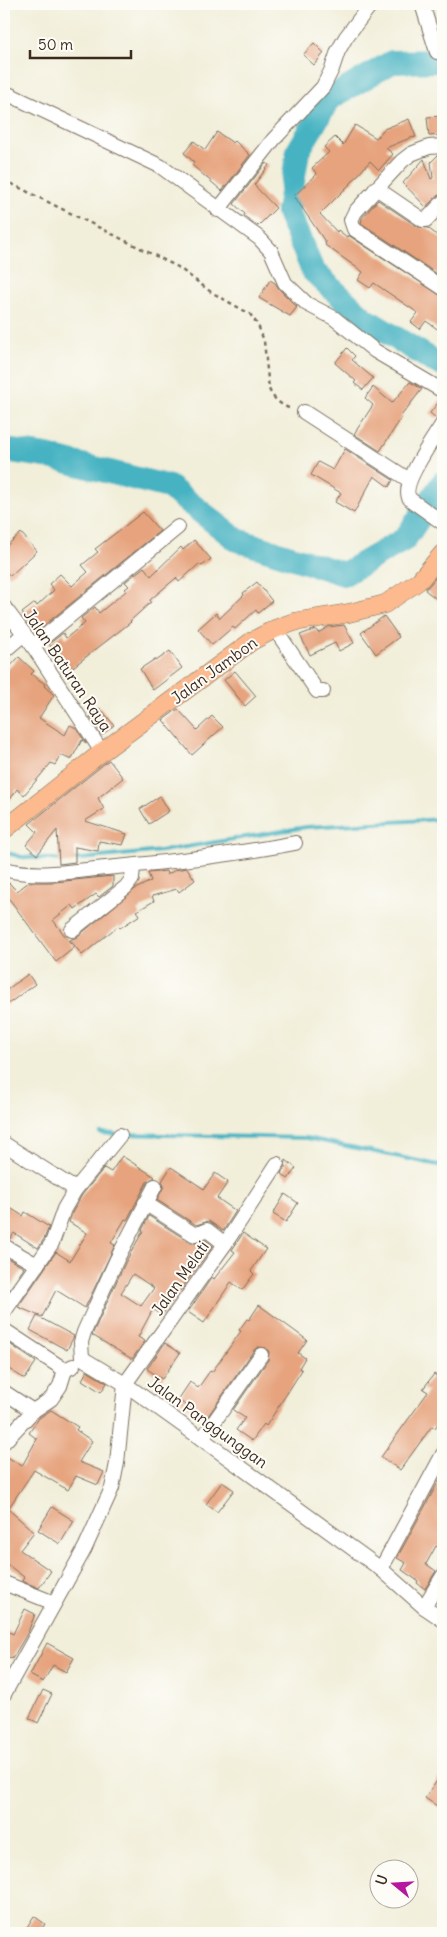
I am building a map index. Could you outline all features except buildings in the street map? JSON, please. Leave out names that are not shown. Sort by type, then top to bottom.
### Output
[{"type":"main road","name":"Jalan Jambon","points":[[4,830],[102,752],[252,641],[294,622],[349,613],[385,604],[419,581],[443,553]]},
{"type":"street","points":[[218,210],[280,133],[323,87],[342,45],[368,8],[373,4]]},
{"type":"street","points":[[422,4],[437,52]]},
{"type":"street","points":[[4,92],[160,166],[218,210],[260,238],[271,251],[285,284],[307,304],[334,318],[375,351],[443,391]]},
{"type":"street","points":[[443,146],[429,147],[411,154],[402,161],[376,188],[350,220],[352,226],[443,288]]},
{"type":"street","points":[[376,188],[423,220],[426,220],[443,202]]},
{"type":"street","points":[[304,412],[409,480]]},
{"type":"street","points":[[440,521],[411,500],[406,492],[409,480],[443,423]]},
{"type":"street","points":[[33,646],[178,527]]},
{"type":"street","name":"Jalan Baturan Raya","points":[[4,607],[33,646],[102,752]]},
{"type":"street","points":[[275,630],[317,691],[323,691]]},
{"type":"street","points":[[4,651],[24,634]]},
{"type":"street","points":[[4,868],[14,872],[58,873],[178,861],[295,843]]},
{"type":"street","points":[[72,930],[126,887],[132,879],[133,866]]},
{"type":"street","points":[[4,1312],[52,1243],[64,1209],[75,1189],[120,1135]]},
{"type":"street","points":[[6,1145],[75,1189]]},
{"type":"street","points":[[225,1244],[277,1164]]},
{"type":"street","points":[[82,1358],[81,1342],[84,1332],[156,1186]]},
{"type":"street","name":"Jalan Melati","points":[[125,1384],[225,1244],[207,1230],[195,1235],[146,1204]]},
{"type":"street","points":[[4,1246],[37,1265]]},
{"type":"street","points":[[4,1330],[65,1370]]},
{"type":"street","points":[[202,1439],[262,1356]]},
{"type":"street","points":[[4,1442],[33,1411],[51,1399],[60,1386],[65,1370],[72,1367],[82,1358]]},
{"type":"street","points":[[82,1358],[125,1384]]},
{"type":"street","name":"Jalan Panggunggan","points":[[4,1694],[85,1548],[112,1488],[117,1463],[125,1384],[381,1569],[424,1607],[443,1620]]},
{"type":"street","points":[[4,1392],[33,1411]]},
{"type":"street","points":[[381,1569],[443,1454]]},
{"type":"street","points":[[424,1607],[443,1576]]},
{"type":"street","points":[[4,1583],[54,1603]]},
{"type":"path","points":[[4,180],[178,267],[211,292],[250,314],[258,325],[264,341],[271,395],[285,407],[304,412]]},
{"type":"waterway","points":[[443,61],[392,62],[329,99],[298,151],[288,212],[313,271],[365,319],[443,365]]},
{"type":"waterway","points":[[4,450],[46,456],[169,487],[237,540],[344,574],[405,539],[443,482]]},
{"type":"waterway","points":[[70,860],[162,851],[306,827],[443,819]]},
{"type":"waterway","points":[[4,852],[22,857],[63,860]]},
{"type":"waterway","points":[[100,1133],[115,1134]]},
{"type":"waterway","points":[[122,1134],[307,1138],[443,1166]]}]
